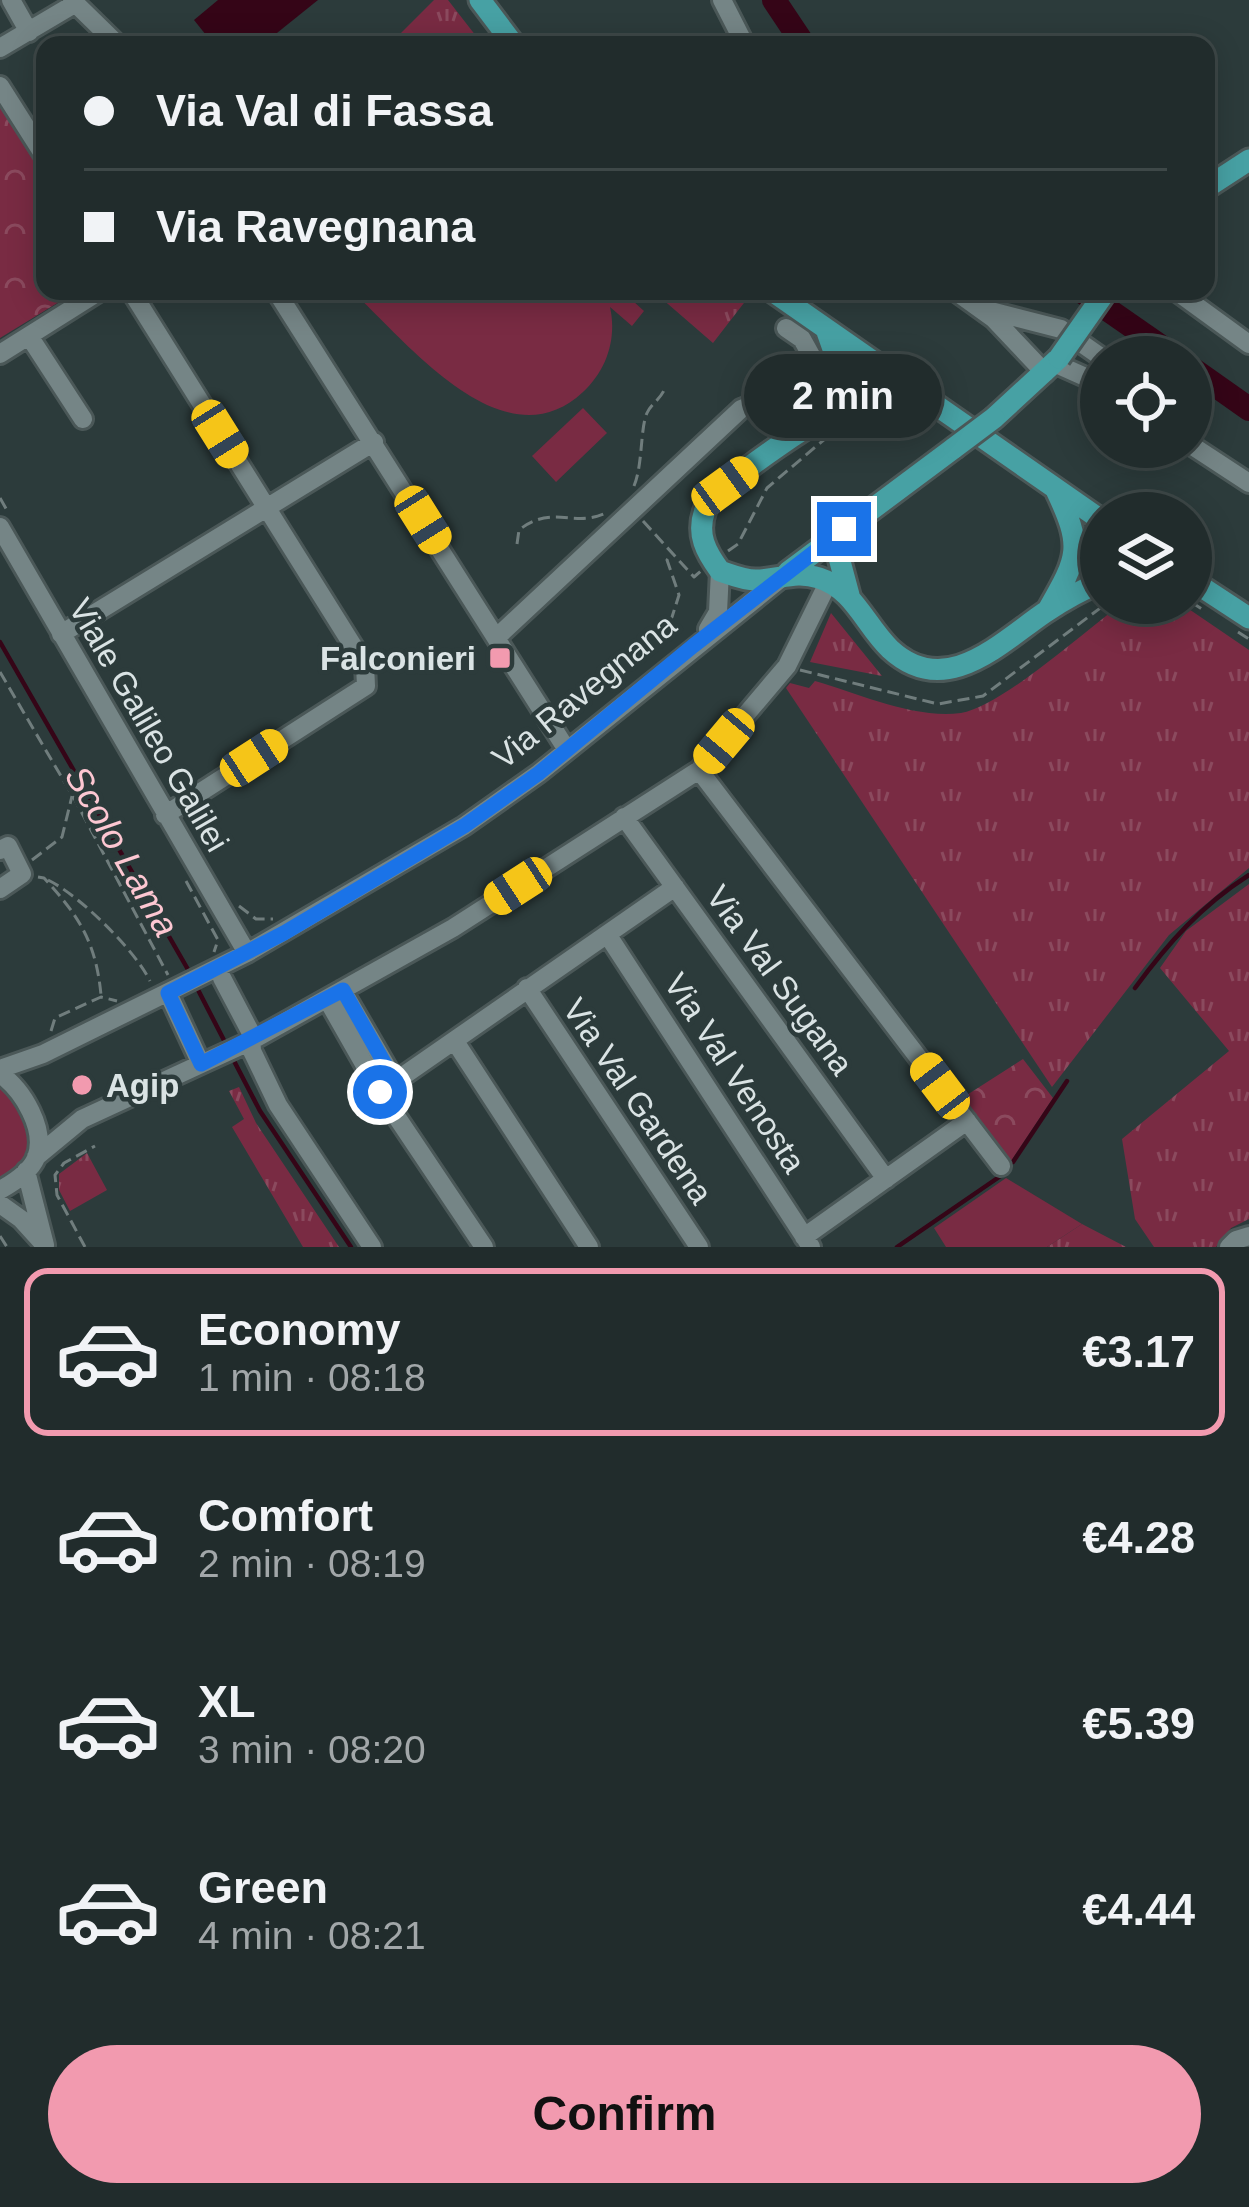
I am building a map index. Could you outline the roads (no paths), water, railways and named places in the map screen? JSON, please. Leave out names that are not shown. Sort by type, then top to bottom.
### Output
[{"type":"main road","points":[[480,0],[507,36]]},
{"type":"main road","points":[[1215,182],[1249,160]]},
{"type":"main road","points":[[785,300],[1080,505]]},
{"type":"main road","name":"Via Ravegnana","points":[[788,572],[994,418],[1053,365],[1100,300]]},
{"type":"main road","points":[[825,329],[838,363],[827,414]]},
{"type":"main road","points":[[864,395],[877,364]]},
{"type":"main road","points":[[827,414],[858,373],[877,364]]},
{"type":"main road","points":[[912,387],[864,395],[827,414],[712,498],[701,529],[705,548],[716,565],[762,580],[788,572],[820,578],[848,595],[891,650],[944,670],[983,658],[1048,610],[1080,593]]},
{"type":"main road","points":[[1048,610],[1080,549],[1055,488]]},
{"type":"main road","points":[[844,529],[838,554],[848,595]]},
{"type":"main road","points":[[1212,594],[1249,618]]},
{"type":"street","points":[[11,0],[29,32]]},
{"type":"street","points":[[722,0],[740,36]]},
{"type":"street","points":[[0,49],[74,2],[109,36]]},
{"type":"street","points":[[0,86],[36,143]]},
{"type":"street","points":[[0,354],[86,300]]},
{"type":"street","points":[[137,300],[365,665],[366,686],[165,815]]},
{"type":"street","points":[[282,300],[567,750]]},
{"type":"street","points":[[968,300],[1053,365],[1080,375]]},
{"type":"street","points":[[1188,300],[1249,344]]},
{"type":"street","points":[[979,308],[1061,329],[1080,342]]},
{"type":"street","points":[[496,638],[741,410],[793,388],[812,357],[802,338],[786,328]]},
{"type":"street","points":[[29,336],[83,419]]},
{"type":"street","points":[[61,634],[374,442]]},
{"type":"street","points":[[1212,459],[1249,483]]},
{"type":"street","name":"Viale Galileo Galilei","points":[[0,527],[247,953]]},
{"type":"street","points":[[693,646],[718,612],[716,565]]},
{"type":"street","name":"Via Ravegnana","points":[[0,1072],[43,1054],[164,987],[220,973],[464,826],[567,750],[788,572]]},
{"type":"street","points":[[0,1190],[82,1119],[251,1041],[453,928],[699,770],[787,666],[825,589]]},
{"type":"street","points":[[699,770],[1000,1166]]},
{"type":"street","name":"Via Val Sugana","points":[[624,817],[886,1179]]},
{"type":"street","points":[[0,850],[8,845],[22,874],[0,889]]},
{"type":"street","points":[[388,1087],[676,887]]},
{"type":"street","name":"Via Val Venosta","points":[[607,934],[807,1242]]},
{"type":"street","points":[[220,973],[251,1033],[251,1051],[278,1105],[372,1247]]},
{"type":"street","points":[[164,987],[201,1064]]},
{"type":"street","name":"Via Val Gardena","points":[[527,988],[699,1247]]},
{"type":"street","points":[[335,994],[484,1247]]},
{"type":"street","points":[[456,1043],[590,1247]]},
{"type":"street","points":[[0,1072],[18,1090],[34,1121],[31,1164],[45,1246]]},
{"type":"street","points":[[807,1242],[967,1121]]},
{"type":"street","points":[[0,1204],[45,1246]]},
{"type":"street","points":[[1229,1247],[1249,1236]]},
{"type":"waterway","points":[[774,0],[798,36]]},
{"type":"waterway","points":[[1094,300],[1146,336]]},
{"type":"waterway","points":[[1212,383],[1249,409]]},
{"type":"waterway","name":"Scolo Lama","points":[[0,642],[190,973]]},
{"type":"waterway","points":[[1135,988],[1187,926],[1249,875]]},
{"type":"waterway","name":"Scolo Lama","points":[[195,984],[228,1048]]},
{"type":"waterway","name":"Scolo Lama","points":[[233,1059],[260,1111],[351,1247]]},
{"type":"waterway","points":[[1013,1162],[1067,1081]]},
{"type":"waterway","points":[[897,1247],[1002,1175]]},
{"type":"place","name":"Falconieri","points":[[500,658]]},
{"type":"place","name":"Agip","points":[[82,1085]]}]
